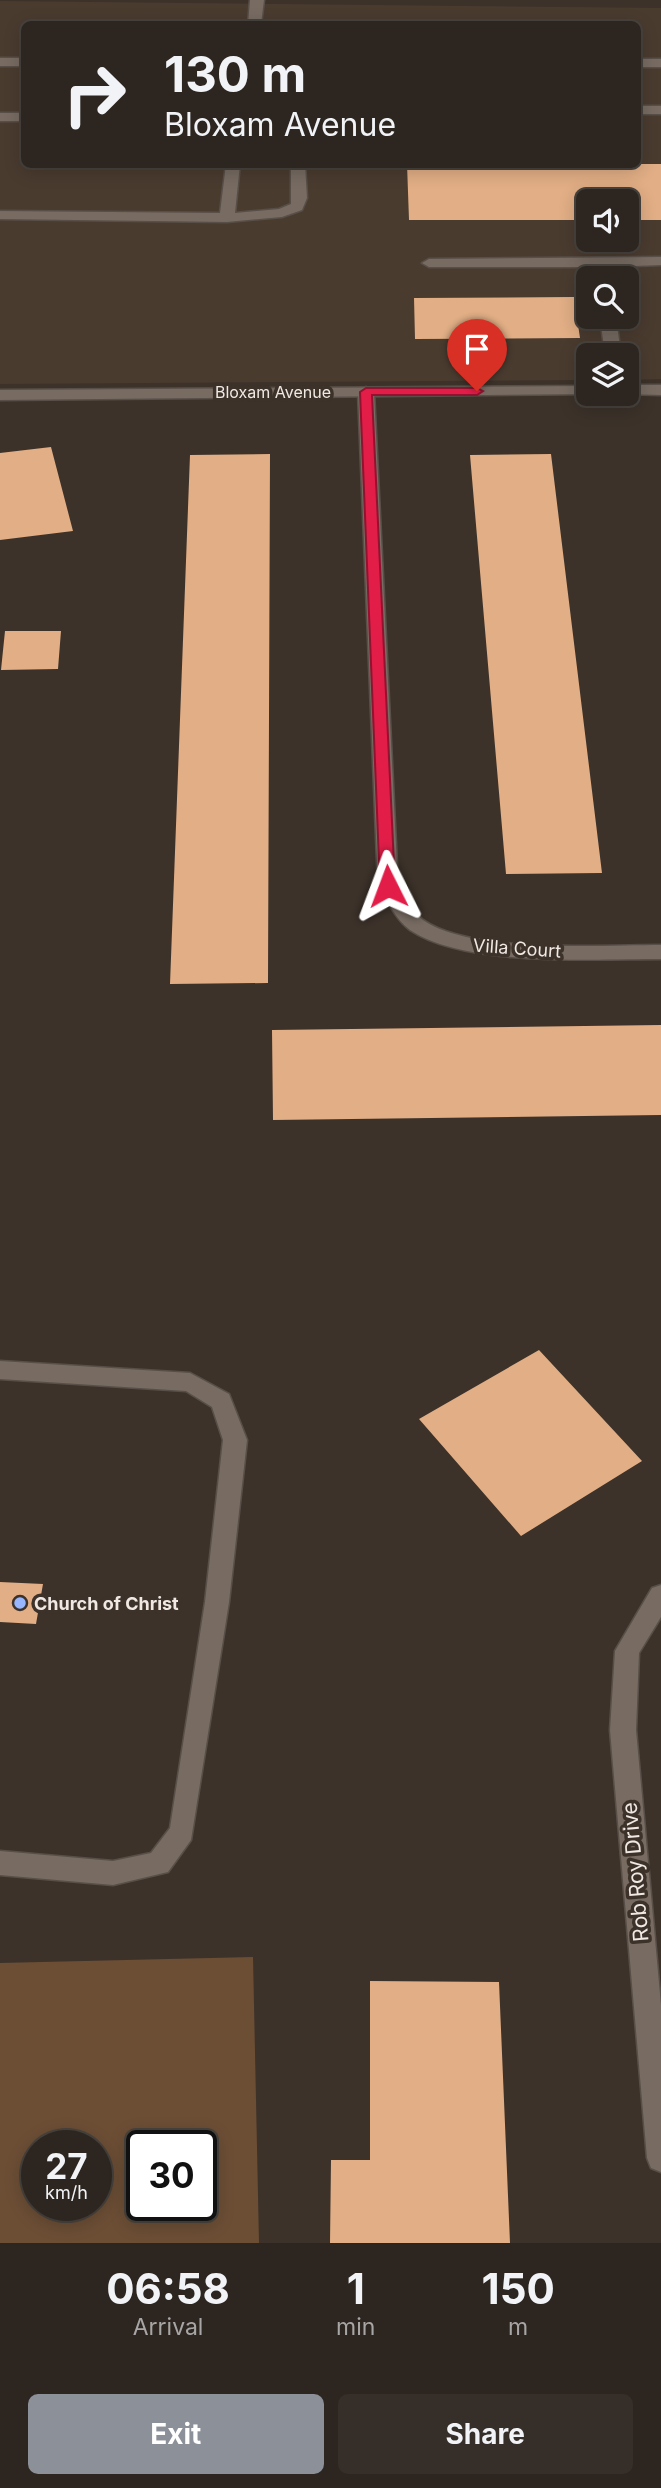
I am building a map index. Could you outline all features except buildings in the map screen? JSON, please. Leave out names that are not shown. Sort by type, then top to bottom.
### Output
[{"type":"street","points":[[255,21],[257,0]]},
{"type":"street","points":[[0,62],[21,62]]},
{"type":"street","points":[[641,63],[661,63]]},
{"type":"street","points":[[641,110],[661,110]]},
{"type":"street","points":[[0,117],[21,117]]},
{"type":"street","points":[[228,218],[233,168]]},
{"type":"street","points":[[0,215],[228,218],[287,214],[296,208],[299,201],[298,168]]},
{"type":"street","points":[[632,266],[661,261]]},
{"type":"street","points":[[429,263],[576,270]]},
{"type":"street","points":[[639,390],[661,390]]},
{"type":"street","name":"Bloxam Avenue","points":[[0,395],[576,391]]},
{"type":"street","name":"Villa Court","points":[[366,392],[388,886],[416,925],[456,943],[581,952],[661,951]]},
{"type":"street","points":[[0,1370],[190,1382],[221,1401],[234,1440],[217,1602],[182,1832],[159,1863],[113,1873],[0,1863]]},
{"type":"street","name":"Rob Roy Drive","points":[[661,1595],[627,1651],[623,1730],[661,2158]]},
{"type":"shaded area","points":[[0,1],[661,8],[661,379],[639,380],[639,343],[576,343],[576,380],[0,384]]},
{"type":"shaded area","points":[[253,1957],[259,2243],[0,2243],[0,1963]]},
{"type":"place","name":"Church of Christ","points":[[20,1603]]},
{"type":"route","points":[[388,886],[366,392],[477,391]]}]
